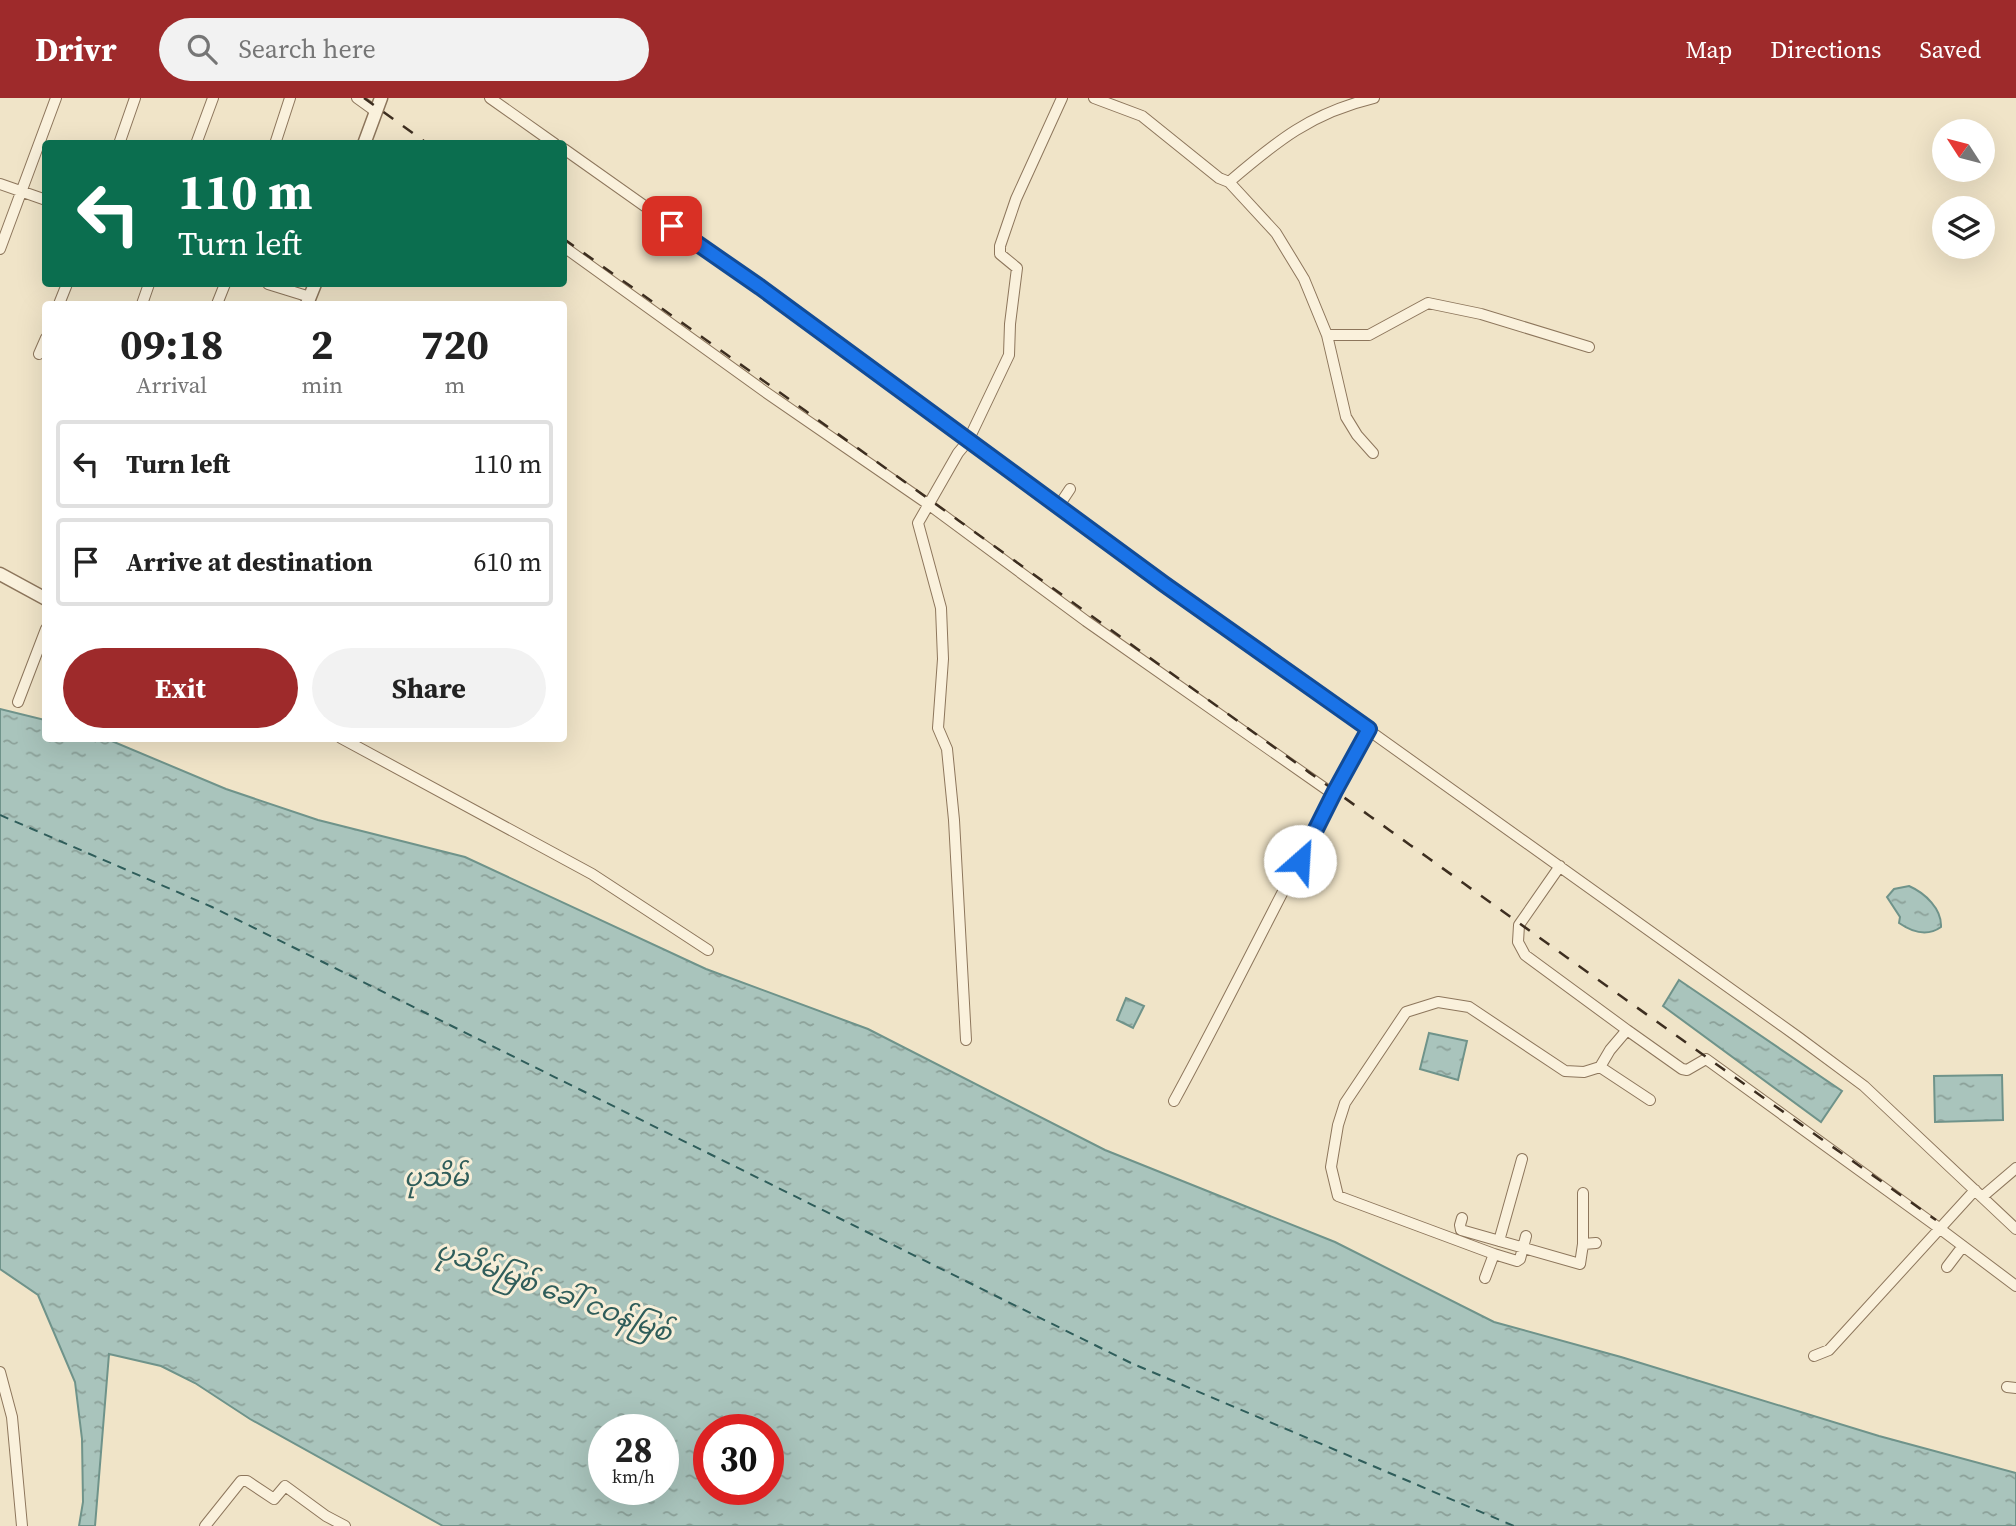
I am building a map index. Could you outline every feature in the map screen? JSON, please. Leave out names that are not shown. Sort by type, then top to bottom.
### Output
[{"type":"street","points":[[0,249],[55,98]]},
{"type":"street","points":[[120,140],[135,98]]},
{"type":"street","points":[[198,140],[213,98]]},
{"type":"street","points":[[276,140],[290,98]]},
{"type":"street","points":[[357,98],[375,111]]},
{"type":"street","points":[[365,140],[381,98]]},
{"type":"street","points":[[490,98],[549,140]]},
{"type":"street","points":[[966,1040],[953,808],[947,749],[938,728],[943,659],[941,608],[918,523],[958,453],[968,441],[1009,355],[1017,268],[1000,254],[1000,246],[1016,199],[1062,98]]},
{"type":"street","points":[[1094,98],[1142,116],[1219,178],[1229,182],[1276,233],[1304,279],[1327,335],[1346,417],[1373,453]]},
{"type":"street","points":[[1229,182],[1272,145],[1310,120],[1374,98]]},
{"type":"street","points":[[567,151],[760,287],[1058,507],[1864,1086],[2016,1230]]},
{"type":"street","points":[[0,184],[42,199]]},
{"type":"street","points":[[567,249],[764,391],[928,504],[1086,621],[1334,794]]},
{"type":"street","points":[[275,287],[308,301]]},
{"type":"street","points":[[1327,335],[1369,335],[1428,303],[1481,314],[1589,347]]},
{"type":"street","points":[[39,354],[42,347]]},
{"type":"street","points":[[1058,507],[1070,489]]},
{"type":"street","points":[[0,574],[42,597]]},
{"type":"street","points":[[18,702],[42,639]]},
{"type":"street","points":[[1174,1101],[1240,980],[1369,729]]},
{"type":"street","points":[[348,742],[592,874],[708,950]]},
{"type":"street","points":[[1560,866],[1519,925],[1518,942],[1525,955],[1682,1069],[1687,1070],[1706,1059],[2016,1286]]},
{"type":"street","points":[[1526,1236],[1520,1259],[1517,1261],[1338,1196],[1331,1167],[1338,1125],[1345,1103],[1406,1012],[1438,1002],[1469,1007],[1565,1071],[1584,1072],[1600,1067],[1627,1030]]},
{"type":"street","points":[[1600,1067],[1650,1100]]},
{"type":"street","points":[[1499,1241],[1522,1159]]},
{"type":"street","points":[[1814,1356],[1829,1350],[1920,1256],[1939,1228],[1978,1193],[2016,1168]]},
{"type":"street","points":[[1462,1218],[1461,1230],[1578,1264],[1581,1262],[1583,1244],[1583,1193]]},
{"type":"street","points":[[1583,1244],[1596,1243]]},
{"type":"street","points":[[1947,1268],[1964,1246]]},
{"type":"street","points":[[1486,1278],[1494,1254]]},
{"type":"street","points":[[0,1372],[12,1417],[22,1526]]},
{"type":"street","points":[[205,1526],[241,1481],[247,1481],[274,1499],[285,1486],[326,1516],[345,1526]]},
{"type":"water","name":"ပုသိမ်","points":[[0,709],[42,719],[42,742],[114,742],[226,789],[318,820],[465,857],[706,969],[868,1029],[1105,1150],[1335,1242],[1494,1322],[1621,1357],[1879,1436],[2016,1473],[2016,1526],[443,1526],[250,1419],[195,1383],[161,1366],[109,1354],[95,1526],[79,1526],[83,1502],[82,1439],[75,1382],[38,1295],[0,1269]]},
{"type":"water","points":[[1909,886],[1921,893],[1936,908],[1941,927],[1930,932],[1920,932],[1899,923],[1900,917],[1887,897],[1894,889]]},
{"type":"water","points":[[1679,980],[1842,1091],[1821,1122],[1663,1006]]},
{"type":"water","points":[[1126,998],[1144,1006],[1133,1028],[1117,1020]]},
{"type":"water","points":[[1429,1033],[1467,1041],[1458,1080],[1420,1069]]},
{"type":"water","points":[[2002,1075],[2003,1120],[1935,1122],[1934,1076]]},
{"type":"ferry route","points":[[0,815],[212,907],[1131,1363],[1514,1526]]},
{"type":"railway","points":[[364,98],[422,140]]},
{"type":"railway","points":[[567,241],[1936,1220]]},
{"type":"route","points":[[672,226],[760,287],[1164,584],[1369,729],[1300,861]]},
{"type":"water label","name":"ပုသိမ်မြစ် ခေါ် ငဝန်မြစ်","points":[[554,1291]]}]
